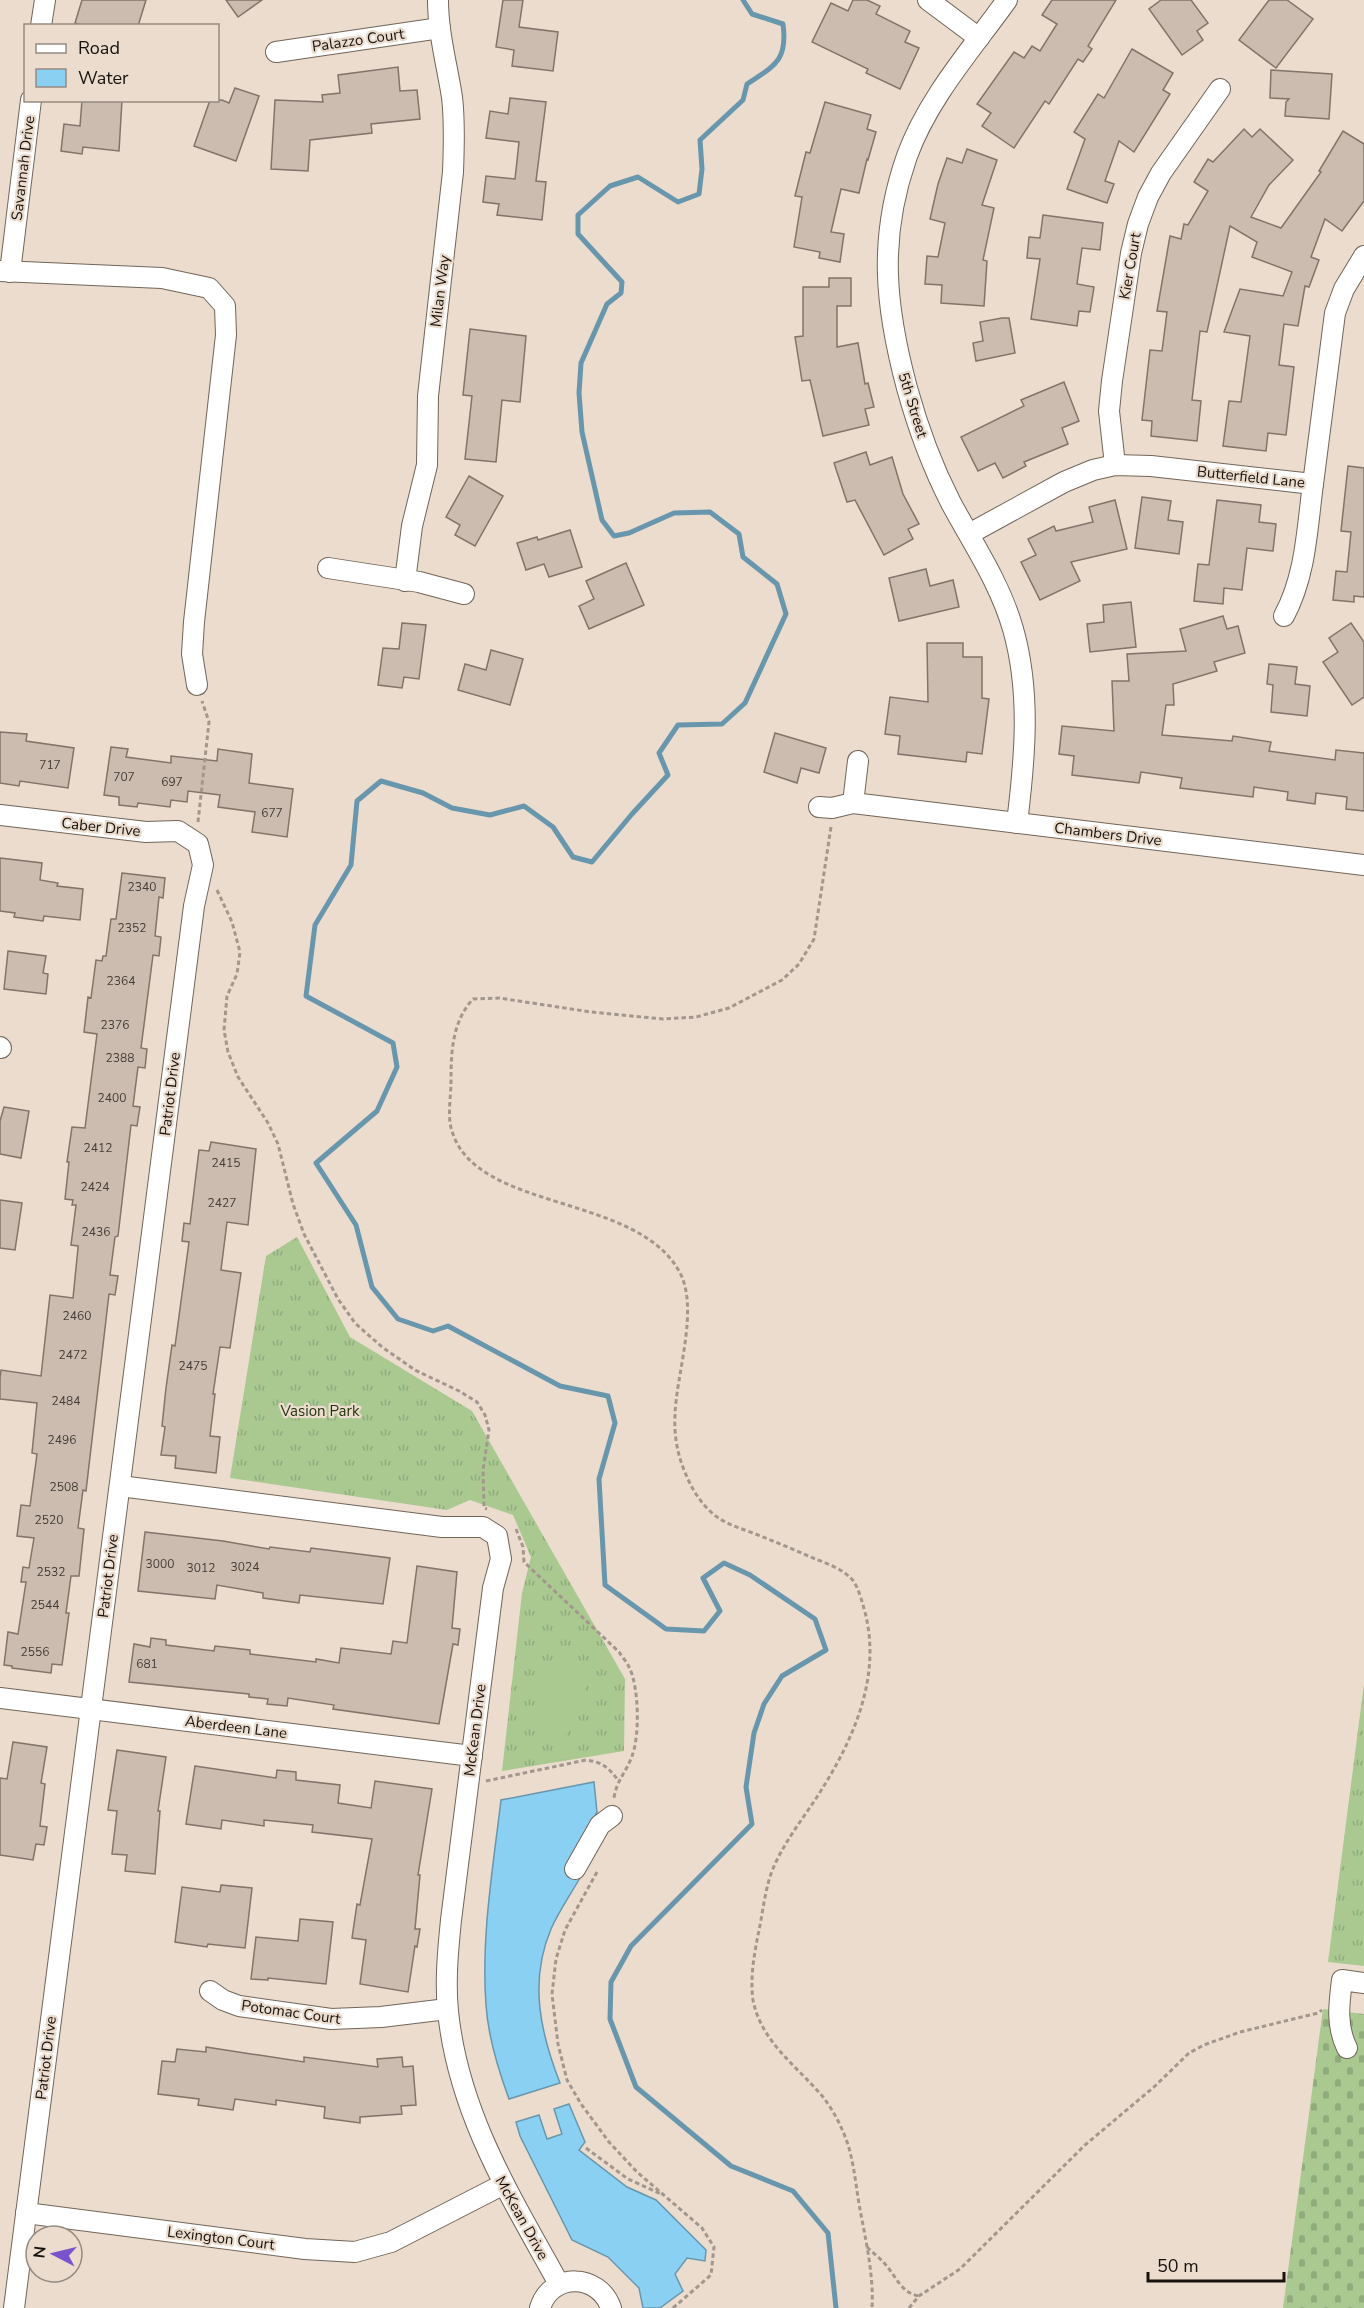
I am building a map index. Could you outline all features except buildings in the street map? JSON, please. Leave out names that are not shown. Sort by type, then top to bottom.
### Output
[{"type":"street","points":[[41,24],[45,0]]},
{"type":"street","name":"Milan Way","points":[[405,581],[412,526],[427,465],[428,396],[453,172],[455,136],[452,99],[440,28],[438,0]]},
{"type":"street","points":[[928,0],[979,38]]},
{"type":"street","name":"5th Street","points":[[1008,0],[937,96],[908,155],[894,203],[888,236],[887,276],[890,317],[917,424],[951,502],[998,588],[1013,628],[1021,664],[1025,702],[1025,746],[1017,823]]},
{"type":"street","name":"Palazzo Court","points":[[276,52],[440,28]]},
{"type":"street","name":"Kier Court","points":[[1114,465],[1109,411],[1131,253],[1138,224],[1161,172],[1220,89]]},
{"type":"street","name":"Savannah Drive","points":[[5,272],[31,102]]},
{"type":"street","name":"Butterfield Lane","points":[[969,534],[1064,482],[1114,465],[1151,466],[1313,484],[1335,313],[1344,289],[1364,256]]},
{"type":"street","points":[[5,272],[162,278],[209,288],[225,306],[226,335],[194,622],[192,654],[197,685]]},
{"type":"street","points":[[1284,616],[1299,580],[1313,484]]},
{"type":"street","points":[[327,568],[441,587],[464,594]]},
{"type":"street","points":[[825,808],[853,803],[858,761]]},
{"type":"street","name":"Chambers Drive","points":[[853,803],[1364,865]]},
{"type":"street","name":"Caber Drive","points":[[0,815],[146,832],[178,831],[198,844]]},
{"type":"street","name":"Patriot Drive","points":[[14,2308],[194,906],[203,865],[198,844]]},
{"type":"street","name":"McKean Drive","points":[[120,1486],[442,1527],[483,1527],[497,1536],[501,1559],[493,1588],[450,1930],[447,2009],[457,2065],[466,2099],[479,2133],[559,2284]]},
{"type":"street","name":"Aberdeen Lane","points":[[0,1698],[472,1756]]},
{"type":"street","points":[[575,1869],[600,1825],[612,1816]]},
{"type":"street","points":[[1347,2048],[1341,2036],[1339,2012],[1342,1980],[1364,1983]]},
{"type":"street","name":"Potomac Court","points":[[210,1991],[223,2000],[239,2006],[330,2019],[381,2018],[447,2009]]},
{"type":"street","name":"Lexington Court","points":[[26,2214],[336,2252],[371,2249],[412,2232],[504,2184]]},
{"type":"street","points":[[540,2308],[544,2297],[559,2284],[578,2280],[603,2294],[611,2308]]},
{"type":"path","points":[[197,685],[209,722],[198,809],[198,844]]},
{"type":"path","points":[[825,808],[824,880],[814,939],[799,964],[782,980],[729,1008],[696,1017],[663,1020],[499,998],[473,999],[463,1011],[454,1033],[451,1130],[468,1159],[489,1176],[621,1224],[644,1236],[666,1253],[681,1273],[687,1296],[686,1331],[675,1414],[677,1450],[690,1487],[709,1511],[728,1524],[832,1565],[854,1581],[862,1602],[870,1633],[870,1674],[861,1712],[822,1790],[795,1827],[772,1869],[753,1964],[753,1996],[758,2018],[774,2045],[823,2097],[849,2145],[867,2247],[873,2295],[872,2308]]},
{"type":"path","points":[[203,865],[232,922],[240,952],[237,974],[227,996],[224,1030],[228,1052],[237,1077],[268,1123],[278,1144],[293,1204],[304,1234],[338,1299],[355,1323],[382,1347],[415,1370],[477,1402],[486,1414],[489,1430],[483,1470],[484,1508],[494,1512]]},
{"type":"path","points":[[514,1526],[523,1547],[524,1562],[619,1652],[630,1668],[635,1687],[633,1753],[618,1780],[612,1816]]},
{"type":"path","points":[[469,1779],[489,1782],[586,1760],[608,1767],[618,1780]]},
{"type":"path","points":[[597,1872],[565,1930],[556,1959],[552,1994],[558,2044],[567,2079],[581,2104],[609,2142],[637,2172],[702,2228],[714,2247],[711,2275],[673,2308]]},
{"type":"path","points":[[909,2308],[919,2296],[960,2269],[1085,2145],[1154,2087],[1190,2053],[1204,2045],[1240,2032],[1318,2013],[1323,2009]]},
{"type":"path","points":[[586,2148],[628,2178],[666,2196]]},
{"type":"path","points":[[867,2247],[886,2265],[903,2288],[912,2295],[919,2296]]},
{"type":"green space","name":"Vasion Park","points":[[297,1237],[350,1337],[472,1411],[625,1679],[624,1751],[502,1771],[522,1593],[531,1557],[513,1515],[470,1500],[447,1510],[230,1478],[266,1256]]},
{"type":"green space","points":[[552,1663],[589,1678],[563,1742],[526,1727]]},
{"type":"green space","points":[[1364,1684],[1364,1966],[1328,1962]]},
{"type":"green space","points":[[1323,2009],[1364,2014],[1364,2308],[1283,2308]]},
{"type":"water","points":[[594,1782],[597,1812],[570,1866],[581,1876],[551,1929],[540,1968],[539,1987],[543,2026],[560,2083],[509,2099],[491,2041],[485,1979],[489,1902],[501,1800]]},
{"type":"water","points":[[569,2104],[585,2142],[579,2150],[627,2187],[656,2200],[706,2250],[705,2261],[687,2258],[675,2274],[683,2291],[660,2308],[643,2308],[639,2288],[608,2257],[572,2240],[520,2136],[516,2122],[539,2115],[547,2139],[562,2134],[554,2109]]},
{"type":"waterway","points":[[743,0],[752,14],[783,24],[783,46],[781,54],[772,67],[747,84],[743,100],[700,140],[702,169],[699,194],[678,202],[638,177],[610,186],[578,215],[578,234],[622,282],[621,293],[607,304],[581,363],[579,393],[582,432],[602,520],[614,536],[629,533],[674,513],[710,512],[739,534],[743,557],[777,584],[786,614],[745,703],[722,724],[678,725],[659,753],[668,775],[592,862],[573,857],[553,827],[524,806],[490,815],[452,808],[423,793],[381,781],[357,801],[351,865],[315,925],[306,996],[393,1043],[397,1067],[377,1111],[316,1163],[356,1225],[372,1287],[398,1319],[433,1331],[448,1326],[560,1386],[608,1396],[615,1423],[599,1479],[605,1585],[666,1629],[704,1631],[720,1611],[703,1578],[724,1563],[750,1575],[815,1619],[826,1650],[782,1676],[764,1704],[754,1733],[746,1787],[752,1824],[631,1946],[611,1982],[610,2019],[636,2087],[731,2166],[793,2191],[828,2233],[836,2308]]}]
